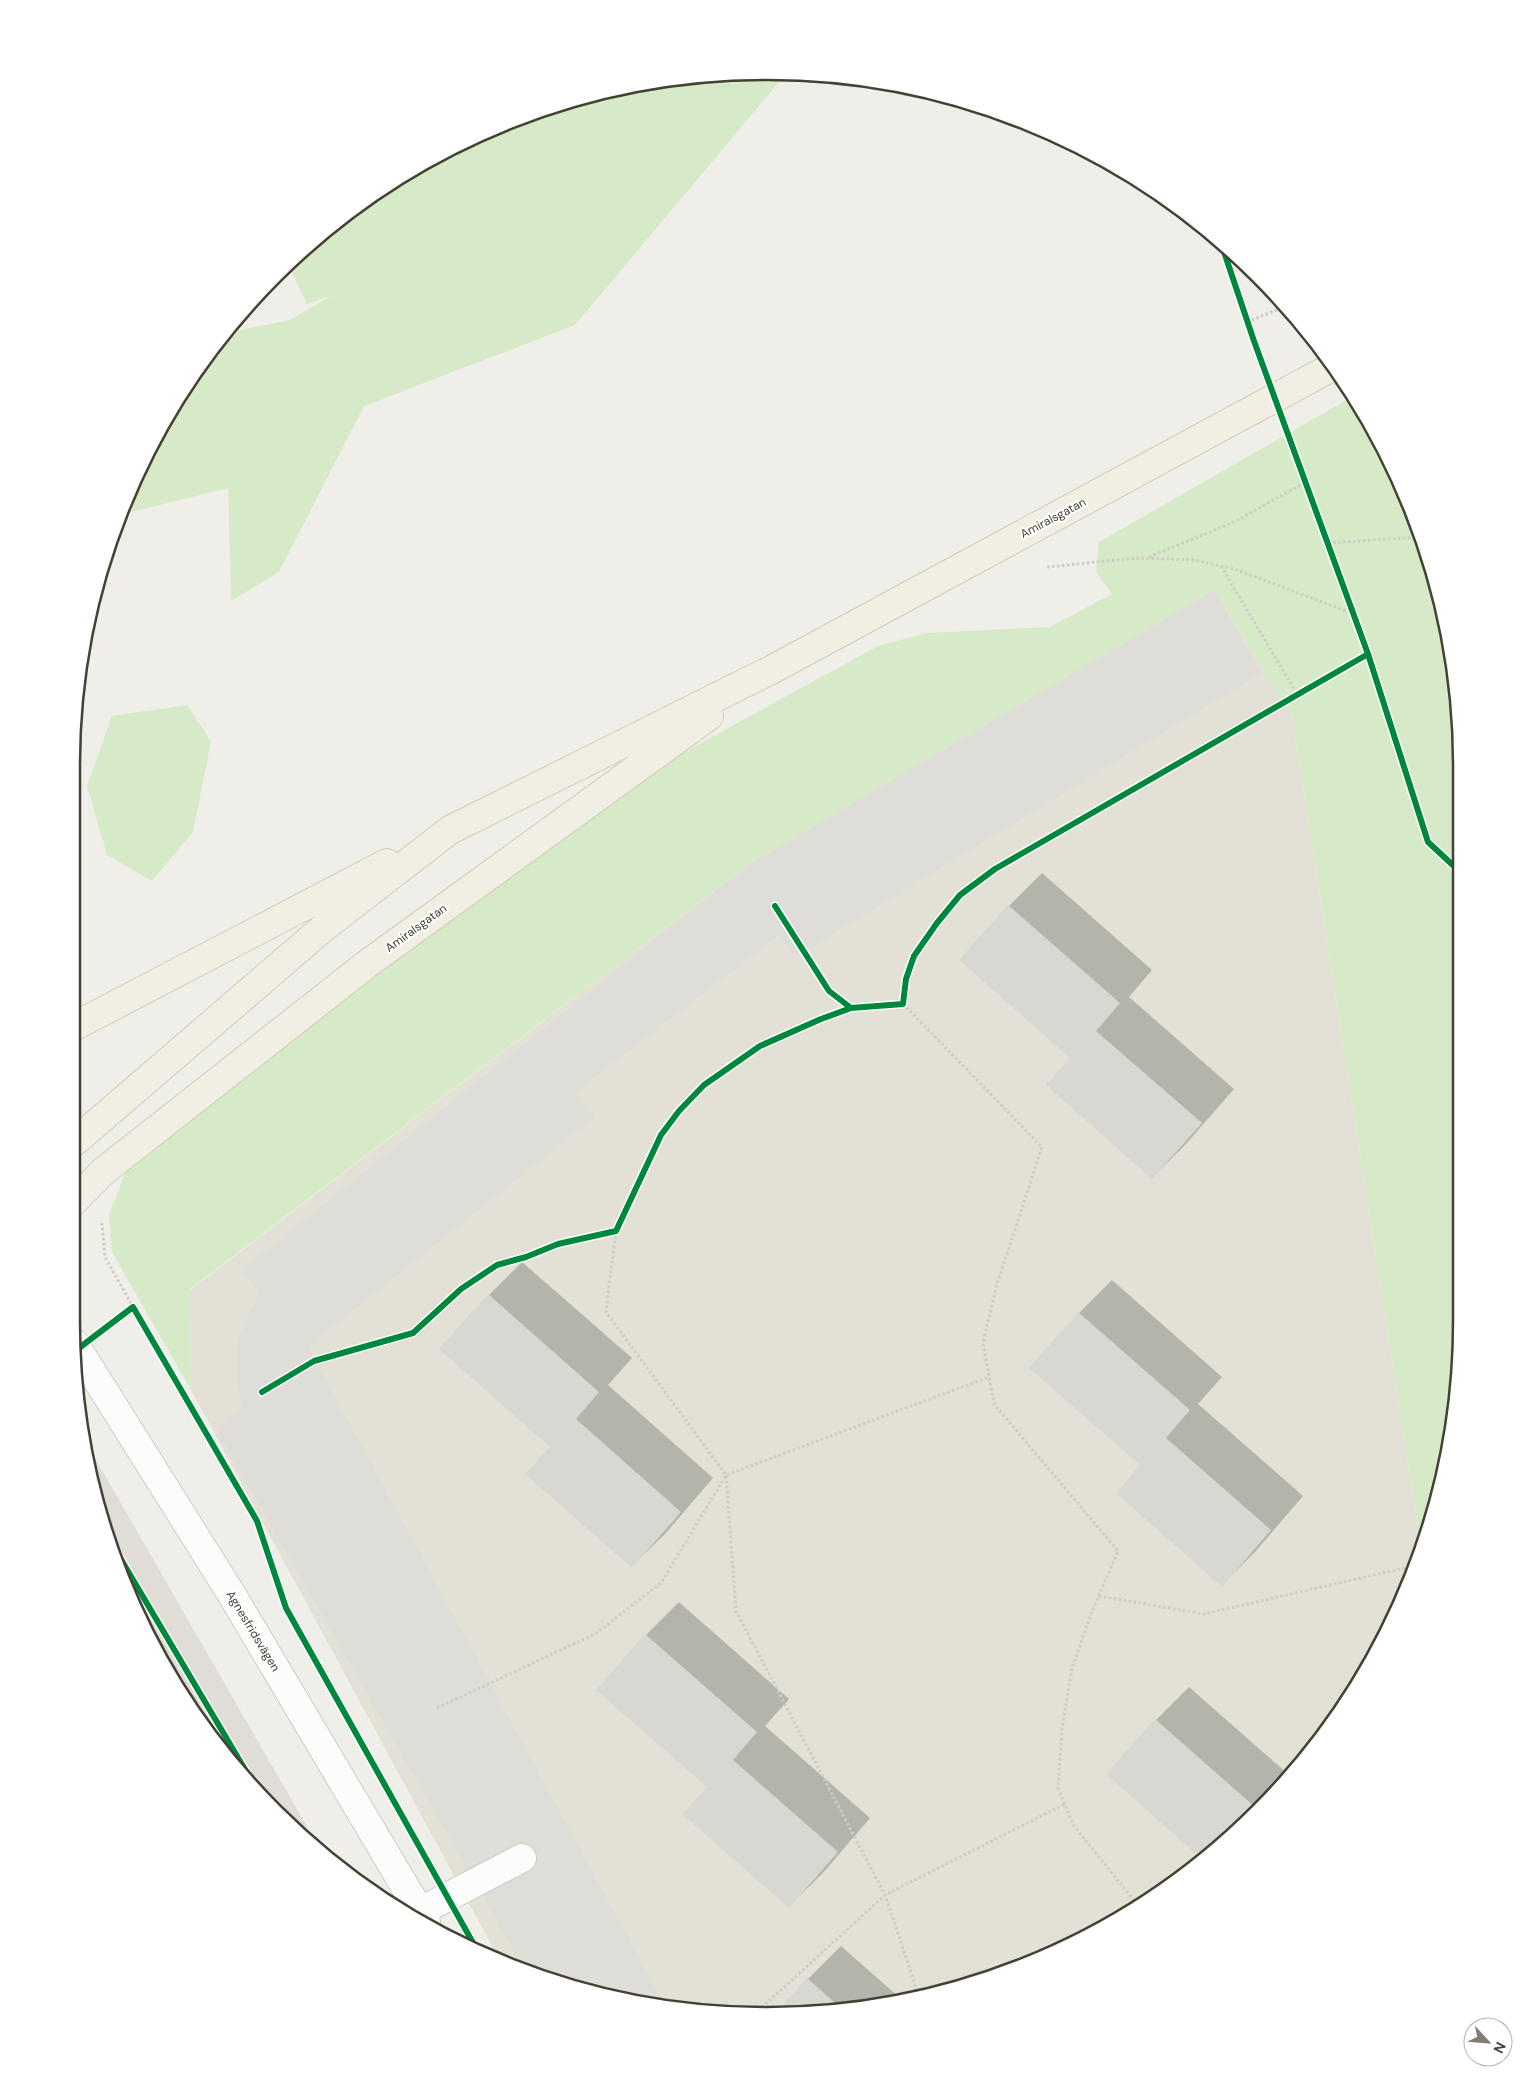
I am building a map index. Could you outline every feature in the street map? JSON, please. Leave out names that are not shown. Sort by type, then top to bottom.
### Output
[{"type":"main road","name":"Amiralsgatan","points":[[80,1137],[322,929],[450,830],[773,669],[1326,370]]},
{"type":"main road","name":"Amiralsgatan","points":[[80,1195],[105,1170],[367,964],[773,669]]},
{"type":"main road","points":[[80,1023],[450,830]]},
{"type":"street","name":"Agnesfridsvägen","points":[[81,1354],[232,1595],[417,1911]]},
{"type":"street","points":[[422,1915],[522,1858]]},
{"type":"path","points":[[1244,312],[1248,325],[1279,310]]},
{"type":"path","points":[[1303,473],[1309,491]]},
{"type":"path","points":[[1146,558],[1234,522],[1306,482]]},
{"type":"path","points":[[1325,534],[1331,552]]},
{"type":"path","points":[[1328,543],[1414,537]]},
{"type":"path","points":[[1048,567],[1146,558],[1196,560],[1237,570],[1354,614]]},
{"type":"path","points":[[1221,566],[1298,694]]},
{"type":"path","points":[[1350,606],[1357,622]]},
{"type":"path","points":[[1289,699],[1305,690]]},
{"type":"path","points":[[903,1004],[904,996]]},
{"type":"path","points":[[896,1005],[903,1004]]},
{"type":"path","points":[[903,1004],[1042,1147],[997,1284],[983,1343],[994,1404],[1118,1551],[1072,1669],[1062,1728],[1058,1788],[1074,1826],[1134,1900]]},
{"type":"path","points":[[620,1222],[616,1231],[606,1312],[726,1475],[736,1611],[885,1894],[917,1990]]},
{"type":"path","points":[[607,1233],[616,1231]]},
{"type":"path","points":[[126,1312],[133,1307],[138,1315]]},
{"type":"path","points":[[437,1708],[595,1634],[661,1582],[726,1475],[989,1376]]},
{"type":"path","points":[[1099,1596],[1204,1614],[1407,1567]]},
{"type":"path","points":[[760,2007],[768,2002],[885,1894],[1064,1804]]},
{"type":"shaded area","points":[[1214,590],[1292,716],[1419,1534],[1401,1583],[1382,1624],[1361,1664],[1337,1702],[1283,1773],[1219,1837],[1184,1865],[1110,1915],[1029,1955],[987,1971],[944,1984],[900,1994],[811,2006],[722,2006],[633,1994],[589,1984],[546,1971],[495,1951],[191,1390],[190,1290],[748,865]]},
{"type":"shaded area","points":[[1214,590],[1261,673],[795,957],[779,935],[574,1093],[595,1116],[308,1347],[661,1998],[589,1984],[520,1961],[215,1427],[242,1410],[237,1377],[237,1343],[248,1315],[260,1293],[241,1271],[748,865]]},
{"type":"shaded area","points":[[93,1455],[312,1835],[250,1773],[196,1702],[172,1664],[132,1583],[116,1541],[103,1498]]},
{"type":"green space","points":[[781,80],[575,325],[364,406],[279,572],[231,601],[228,488],[129,513],[151,463],[172,423],[196,385],[237,331],[290,320],[331,296],[307,304],[291,271],[314,250],[385,196],[423,172],[463,151],[504,132],[546,116],[589,103],[633,93],[722,81]]},
{"type":"green space","points":[[1346,400],[1382,463],[1401,504],[1417,546],[1430,589],[1440,633],[1452,722],[1453,766],[1452,1365],[1440,1454],[1419,1534],[1292,716],[1214,590],[748,865],[190,1289],[191,1390],[112,1252],[109,1215],[125,1173],[331,1005],[646,773],[878,646],[927,633],[1050,627],[1112,594],[1096,572],[1099,542]]},
{"type":"green space","points":[[187,705],[211,742],[193,832],[152,881],[107,855],[87,786],[112,716]]},
{"type":"building","points":[[1008,905],[1120,1003],[1096,1031],[1202,1123],[1152,1179],[1046,1085],[1070,1058],[959,960]]},
{"type":"building","points":[[488,1294],[599,1392],[576,1419],[681,1512],[632,1568],[525,1474],[550,1447],[439,1349]]},
{"type":"building","points":[[1078,1312],[1190,1410],[1166,1438],[1271,1530],[1222,1587],[1116,1493],[1140,1465],[1029,1368]]},
{"type":"building","points":[[645,1634],[757,1732],[733,1760],[838,1852],[789,1908],[682,1814],[707,1787],[596,1690]]},
{"type":"building","points":[[1155,1719],[1253,1805],[1197,1855],[1106,1774]]},
{"type":"building","points":[[807,1978],[835,2003],[811,2006],[781,2007]]},
{"type":"cycle path","points":[[1225,256],[1254,341],[1368,654],[1428,842],[1453,865]]},
{"type":"cycle path","points":[[262,1392],[314,1361],[413,1333],[461,1289],[497,1265],[526,1257],[558,1244],[616,1231],[661,1135],[679,1111],[704,1085],[760,1046],[821,1019],[851,1008],[903,1004],[906,979],[914,956],[937,923],[960,895],[995,869],[1368,654]]},
{"type":"cycle path","points":[[775,906],[829,991],[851,1008]]},
{"type":"cycle path","points":[[81,1347],[133,1307],[257,1521],[286,1608],[471,1940]]},
{"type":"cycle path","points":[[127,1569],[239,1759]]}]
